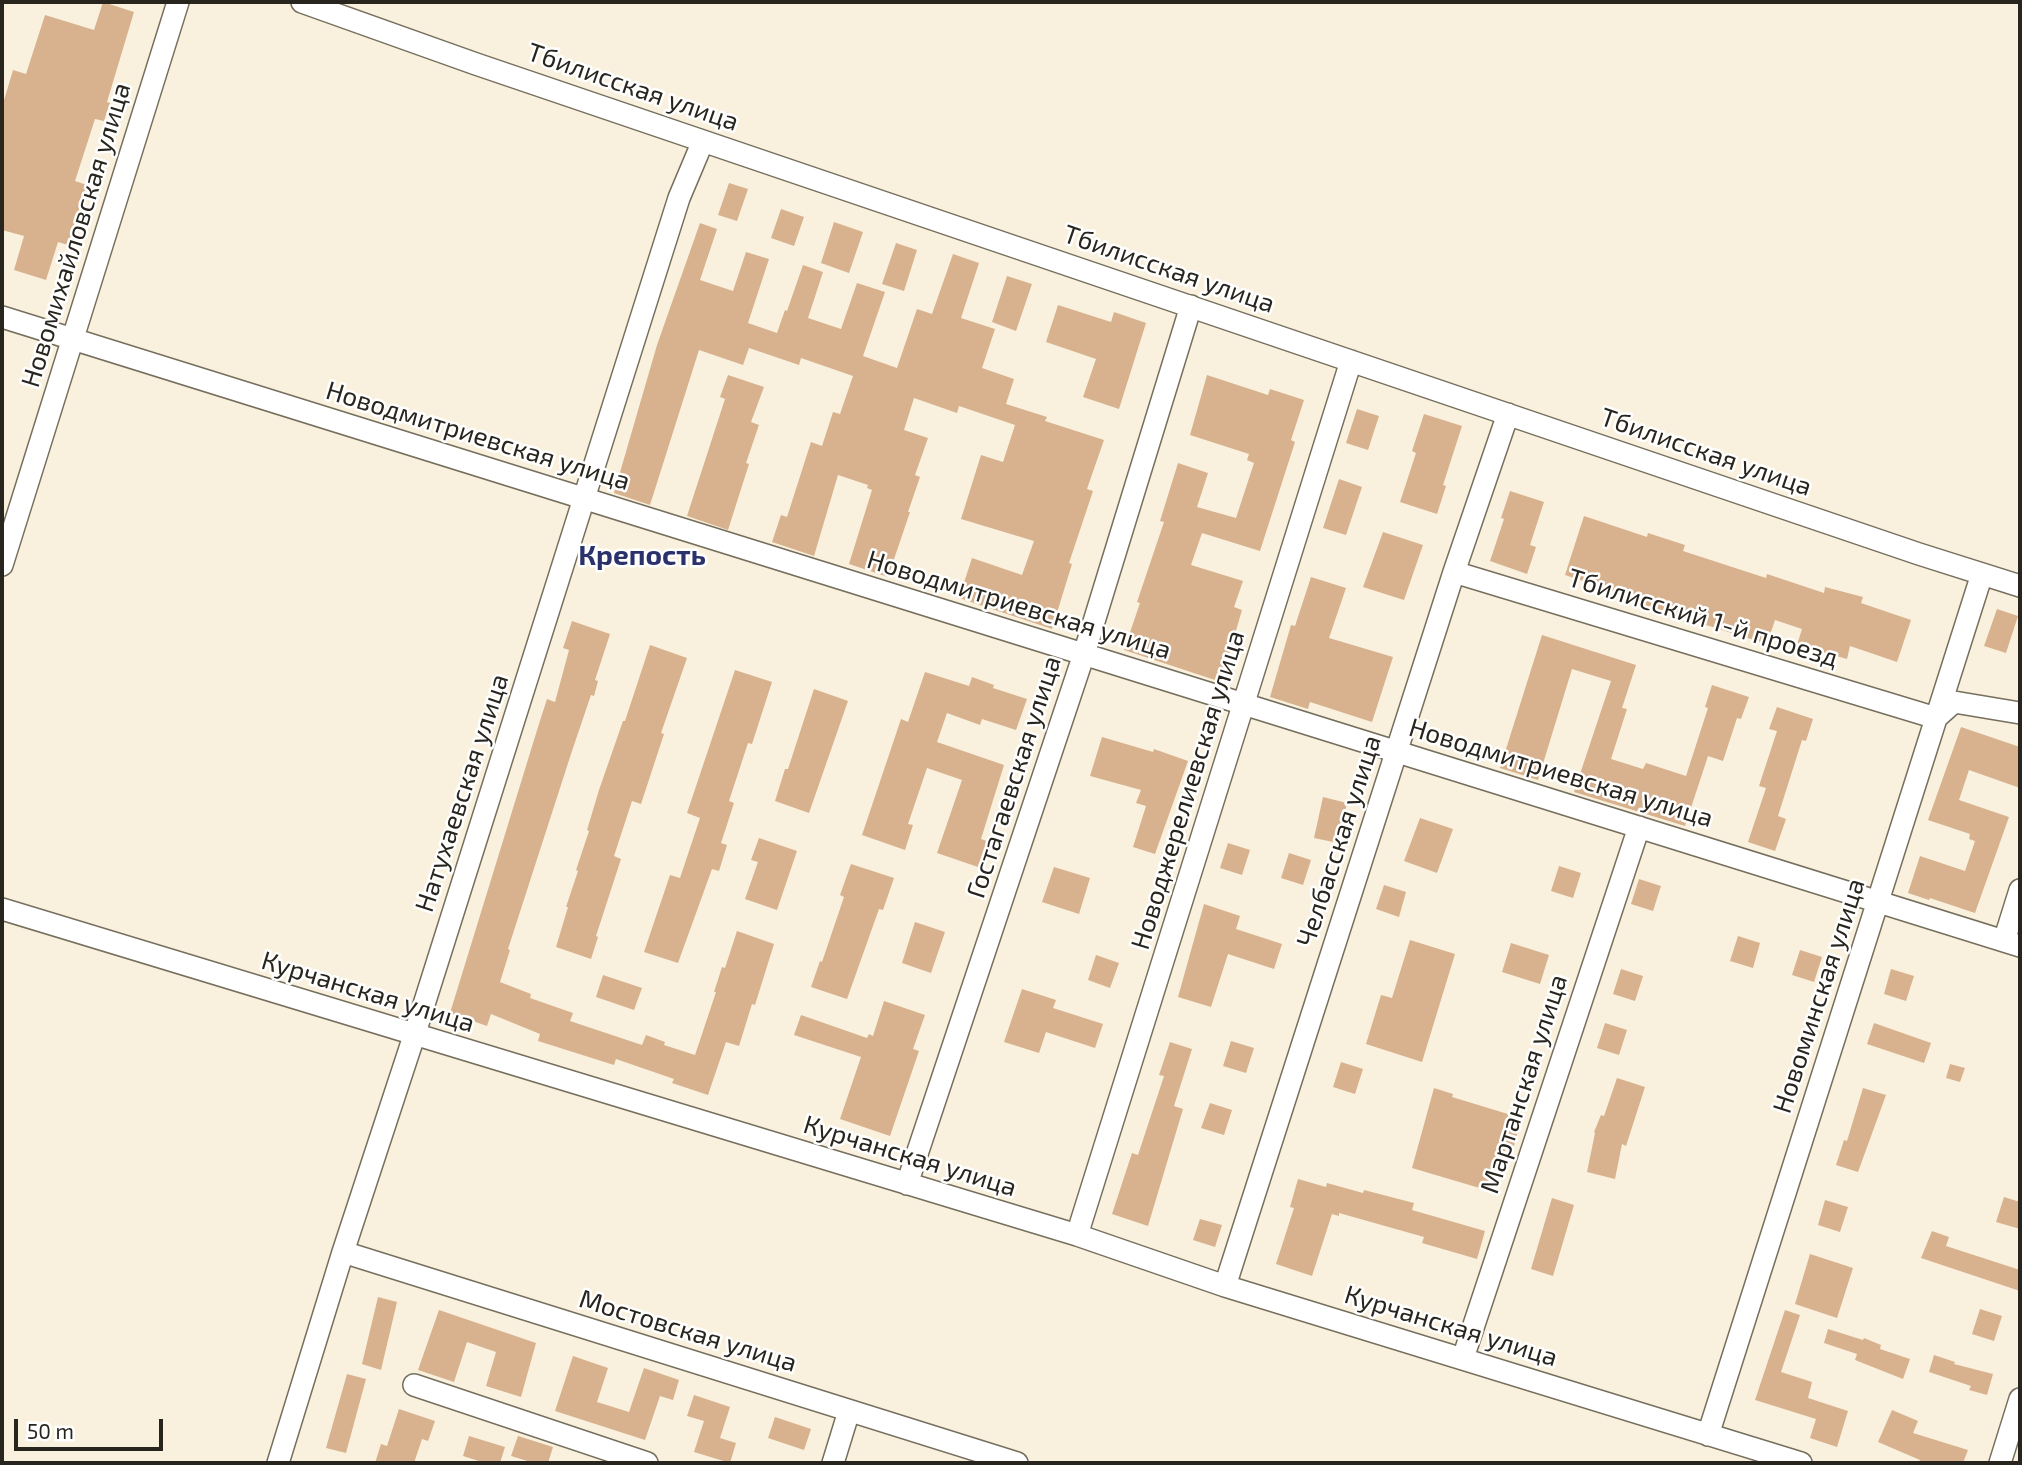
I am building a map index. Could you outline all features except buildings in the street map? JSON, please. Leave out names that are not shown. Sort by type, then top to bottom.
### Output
[{"type":"street","name":"Новомихайловская улица","points":[[2,565],[178,2]]},
{"type":"street","name":"Тбилисская улица","points":[[302,2],[703,141],[2020,586]]},
{"type":"street","name":"Натухаевская улица","points":[[278,1463],[679,198],[703,141]]},
{"type":"street","name":"Гостагаевская улица","points":[[908,1184],[1084,654],[1191,306]]},
{"type":"street","name":"Новодмитриевская улица","points":[[2,317],[2012,943]]},
{"type":"street","name":"Новоджерелиевская улица","points":[[1077,1235],[1351,361]]},
{"type":"street","name":"Челбасская улица","points":[[1226,1286],[1454,572],[1508,414]]},
{"type":"street","name":"Тбилисский 1-й проезд","points":[[1454,572],[1936,718]]},
{"type":"street","name":"Новоминская улица","points":[[1709,1435],[1982,573]]},
{"type":"street","points":[[1936,718],[1954,702],[2020,713]]},
{"type":"street","name":"Мартанская улица","points":[[1463,1358],[1639,827]]},
{"type":"street","points":[[2012,943],[2020,890]]},
{"type":"street","name":"Курчанская улица","points":[[2,909],[1077,1235],[1226,1286],[1801,1463]]},
{"type":"street","name":"Мостовская улица","points":[[343,1252],[1017,1463]]},
{"type":"street","points":[[414,1385],[588,1454],[647,1463]]},
{"type":"street","points":[[2000,1463],[2020,1399]]},
{"type":"street","points":[[833,1463],[849,1411]]},
{"type":"district","name":"Крепость","points":[[642,556]]}]
